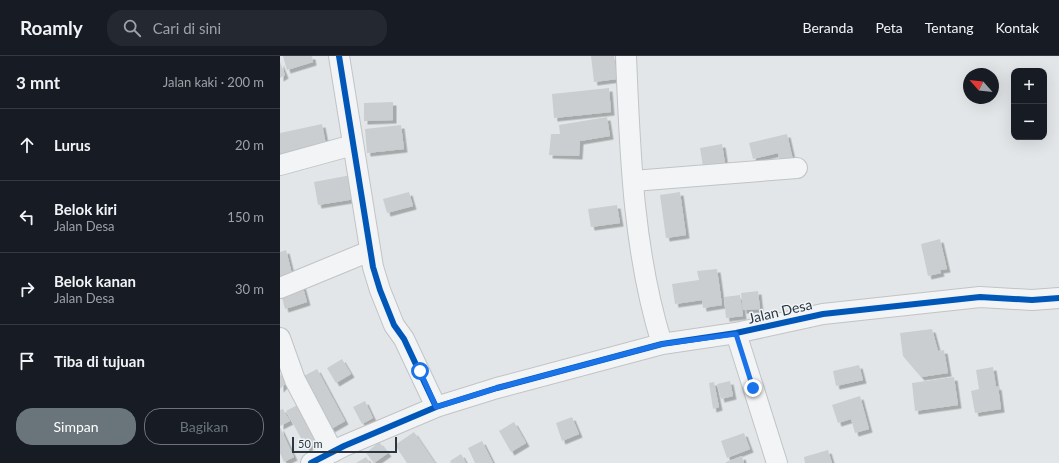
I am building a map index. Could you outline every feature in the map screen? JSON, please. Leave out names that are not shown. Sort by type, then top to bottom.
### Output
[{"type":"street","points":[[339,56],[370,251],[380,290],[394,325],[404,339],[436,407]]},
{"type":"street","points":[[626,56],[630,149],[635,210],[653,316],[662,344]]},
{"type":"street","points":[[280,165],[353,145]]},
{"type":"street","points":[[633,181],[797,168]]},
{"type":"street","points":[[280,288],[370,251]]},
{"type":"street","name":"Jalan Desa","points":[[311,463],[436,407],[497,388],[662,344],[736,334],[831,313],[980,297],[1032,300],[1059,298]]},
{"type":"street","name":"Jalan Desa","points":[[736,334],[777,463]]},
{"type":"street","points":[[280,338],[295,380],[333,452]]},
{"type":"building","points":[[283,56],[312,56],[313,62],[287,70]]},
{"type":"building","points":[[591,56],[614,56],[617,79],[594,82]]},
{"type":"building","points":[[280,62],[285,75],[280,78]]},
{"type":"building","points":[[609,88],[611,112],[554,118],[552,94]]},
{"type":"building","points":[[393,102],[393,120],[364,121],[364,103]]},
{"type":"building","points":[[607,117],[610,136],[580,141],[579,156],[549,155],[551,134],[560,134],[559,125]]},
{"type":"building","points":[[322,124],[327,150],[280,160],[280,133]]},
{"type":"building","points":[[401,125],[404,149],[367,153],[365,129]]},
{"type":"building","points":[[787,134],[793,160],[780,163],[778,153],[753,159],[749,143]]},
{"type":"building","points":[[722,144],[725,163],[703,167],[700,148]]},
{"type":"building","points":[[351,175],[355,199],[318,205],[314,182]]},
{"type":"building","points":[[409,192],[413,206],[387,213],[383,199]]},
{"type":"building","points":[[680,192],[686,235],[666,238],[660,195]]},
{"type":"building","points":[[617,205],[620,223],[591,227],[588,209]]},
{"type":"building","points":[[940,239],[947,269],[940,270],[941,273],[928,276],[921,244]]},
{"type":"building","points":[[286,250],[293,278],[280,281],[280,252]]},
{"type":"building","points":[[717,269],[722,305],[703,308],[702,300],[675,304],[672,284],[699,280],[697,271]]},
{"type":"building","points":[[302,284],[307,302],[285,309],[280,290]]},
{"type":"building","points":[[758,291],[760,309],[743,310],[741,293]]},
{"type":"building","points":[[740,295],[743,316],[726,318],[724,297]]},
{"type":"building","points":[[932,329],[938,351],[944,350],[948,373],[921,377],[903,356],[900,333]]},
{"type":"building","points":[[342,359],[351,374],[336,383],[327,368]]},
{"type":"building","points":[[859,365],[863,380],[836,386],[833,371]]},
{"type":"building","points":[[993,367],[996,387],[998,386],[1001,409],[975,413],[971,391],[979,389],[976,370]]},
{"type":"building","points":[[317,369],[345,421],[331,429],[302,377]]},
{"type":"building","points":[[280,374],[287,382],[280,389]]},
{"type":"building","points":[[954,377],[958,405],[915,411],[912,383]]},
{"type":"building","points":[[730,381],[733,396],[721,399],[717,384]]},
{"type":"building","points":[[714,382],[719,407],[713,409],[709,383]]},
{"type":"building","points":[[860,396],[869,429],[855,433],[851,419],[838,423],[832,405]]},
{"type":"building","points":[[365,401],[373,418],[362,424],[353,407]]},
{"type":"building","points":[[301,403],[322,440],[307,449],[286,411]]},
{"type":"building","points":[[283,409],[290,421],[280,426],[280,410]]},
{"type":"building","points":[[572,417],[579,434],[562,441],[556,423]]},
{"type":"building","points":[[514,422],[526,443],[511,452],[499,431]]},
{"type":"building","points":[[280,427],[294,457],[284,462],[280,453]]},
{"type":"building","points":[[414,432],[435,463],[407,463],[395,445]]},
{"type":"building","points":[[744,433],[750,449],[727,458],[721,441]]},
{"type":"building","points":[[482,441],[493,463],[475,463],[468,448]]},
{"type":"building","points":[[379,442],[388,453],[374,463],[366,453]]},
{"type":"building","points":[[828,450],[832,463],[805,463],[804,457]]},
{"type":"building","points":[[461,454],[466,463],[451,463],[450,461]]},
{"type":"building","points":[[742,456],[744,463],[726,463],[726,462]]},
{"type":"building","points":[[366,457],[370,463],[356,463]]},
{"type":"cycle path","points":[[339,56],[373,267],[380,290],[394,325],[404,339],[436,407]]},
{"type":"cycle path","points":[[311,463],[344,446],[436,407],[497,388],[662,344],[736,333],[823,314],[980,297],[1032,300],[1059,298]]},
{"type":"route","points":[[420,371],[436,407],[497,388],[662,344],[736,334],[753,388]]}]
